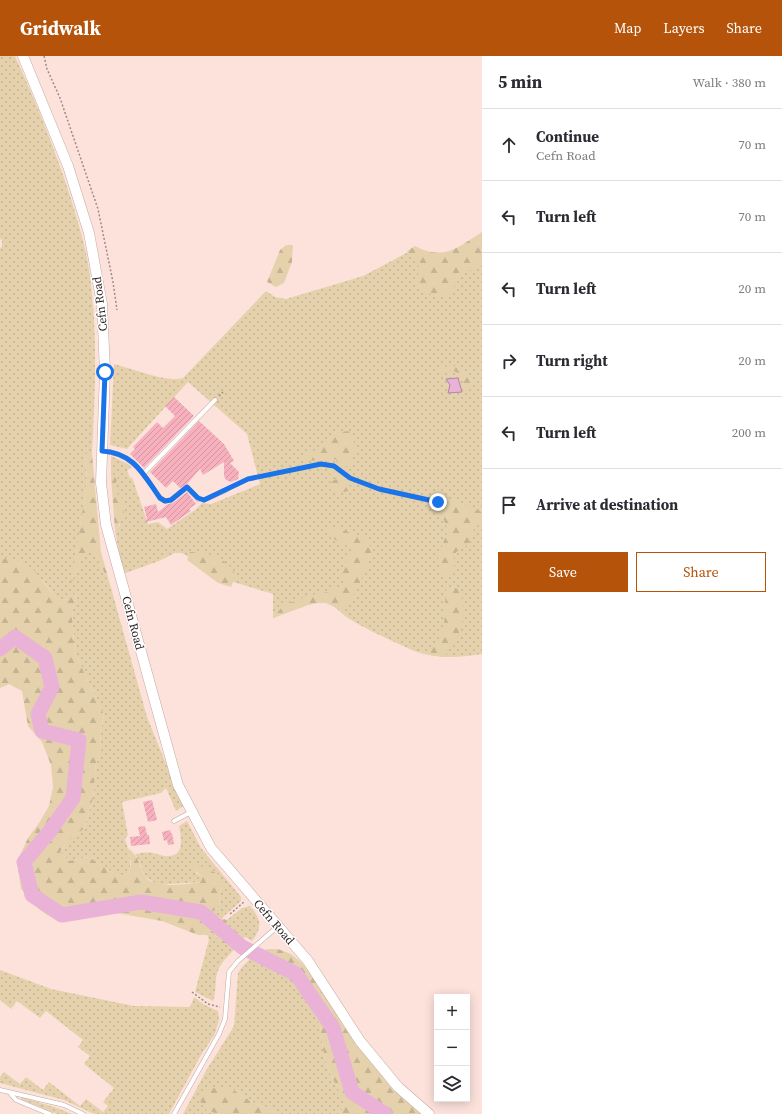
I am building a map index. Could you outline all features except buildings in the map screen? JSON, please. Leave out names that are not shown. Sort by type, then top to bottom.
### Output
[{"type":"street","name":"Cefn Road","points":[[23,56],[68,166],[89,233],[102,304],[105,372],[101,483],[106,525],[178,785],[211,848],[277,927],[308,961],[360,1041],[398,1087],[429,1114]]},
{"type":"lane","points":[[143,474],[215,400]]},
{"type":"lane","points":[[102,451],[112,452],[128,458],[136,465],[160,498],[165,501],[171,500],[187,487],[198,498],[204,500],[226,490]]},
{"type":"lane","points":[[174,821],[192,812]]},
{"type":"lane","points":[[174,1114],[219,1034],[225,1019],[229,972],[238,961],[277,927]]},
{"type":"lane","points":[[0,1090],[64,1105],[83,1114]]},
{"type":"lane","points":[[10,1092],[16,1100],[50,1114]]},
{"type":"path","points":[[44,56],[47,69],[60,98],[98,209],[113,282],[117,310]]},
{"type":"path","points":[[226,490],[248,479],[321,464],[334,466],[350,478],[379,489],[438,502]]},
{"type":"path","points":[[230,914],[252,896]]},
{"type":"path","points":[[192,992],[208,1004],[226,1008]]},
{"type":"green space","points":[[0,56],[15,56],[38,110],[53,146],[72,202],[89,267],[93,298],[95,342],[95,387],[92,454],[85,454],[87,482],[72,581],[81,560],[89,548],[94,551],[110,584],[147,717],[183,806],[176,811],[166,788],[161,793],[122,802],[128,835],[125,839],[129,852],[130,865],[129,874],[118,876],[89,857],[69,861],[60,852],[70,838],[84,829],[93,798],[96,764],[101,747],[100,734],[104,715],[75,653],[72,616],[76,594],[66,600],[56,598],[44,582],[19,562],[10,559],[0,559],[0,248],[2,247],[2,240],[0,239]]},
{"type":"green space","points":[[482,232],[482,265],[464,273],[447,296],[422,293],[417,284],[419,267],[407,251],[415,246],[434,252],[450,251]]},
{"type":"green space","points":[[482,244],[482,654],[440,657],[423,654],[374,632],[348,618],[333,606],[326,603],[313,604],[273,618],[273,594],[230,581],[182,553],[175,553],[159,561],[123,574],[115,531],[120,525],[117,495],[114,486],[118,475],[116,474],[111,477],[111,456],[128,464],[132,468],[127,470],[130,478],[132,477],[148,524],[158,522],[167,529],[195,510],[202,503],[211,504],[260,484],[247,434],[188,382],[127,449],[110,445],[114,364],[159,377],[176,379],[183,378],[266,291],[275,297],[286,299],[363,276],[416,248],[435,275]]},
{"type":"green space","points":[[286,245],[293,245],[292,262],[284,283],[276,287],[267,282],[280,250]]},
{"type":"green space","points":[[452,365],[469,375],[472,386],[466,394],[463,382],[457,372],[448,370],[440,376],[440,370],[444,367]]},
{"type":"green space","points":[[350,431],[357,450],[350,464],[343,468],[342,476],[348,482],[351,490],[346,492],[337,492],[329,489],[331,482],[336,479],[329,473],[338,463],[335,459],[327,461],[303,460],[304,454],[314,451],[339,432]]},
{"type":"green space","points":[[85,454],[92,454],[101,552],[110,584],[94,551],[89,549],[81,560],[71,584],[87,482]]},
{"type":"green space","points":[[116,474],[119,475],[115,487],[116,492],[125,500],[123,517],[115,531],[111,477]]},
{"type":"green space","points":[[455,501],[482,512],[482,525],[475,526],[467,545],[456,552],[453,562],[455,569],[449,576],[441,577],[438,557],[448,530],[441,513],[444,503]]},
{"type":"green space","points":[[329,527],[346,531],[366,539],[373,551],[356,592],[340,610],[326,603],[314,603],[273,618],[282,607],[306,596],[328,592],[345,584],[341,573],[347,558],[353,549],[328,536]]},
{"type":"green space","points":[[190,552],[206,553],[227,563],[236,575],[231,587],[218,583],[187,560]]},
{"type":"green space","points":[[10,558],[33,569],[56,598],[66,600],[76,593],[72,616],[75,653],[104,715],[100,734],[101,747],[96,764],[93,798],[84,829],[70,838],[60,852],[69,861],[89,857],[118,876],[129,874],[131,864],[128,848],[137,858],[144,875],[148,880],[161,884],[179,885],[201,882],[202,877],[191,866],[197,864],[218,874],[223,884],[219,896],[220,904],[209,915],[227,920],[224,924],[246,937],[237,940],[232,948],[223,943],[213,933],[198,935],[162,921],[105,911],[59,922],[41,911],[21,889],[18,869],[20,855],[28,838],[49,806],[53,787],[51,765],[42,742],[28,726],[22,691],[9,684],[0,688],[0,559]]},
{"type":"green space","points":[[446,587],[456,588],[461,592],[463,612],[462,627],[456,640],[444,657],[423,654],[436,643],[444,628]]},
{"type":"green space","points":[[187,821],[201,848],[241,897],[241,901],[222,918],[208,916],[220,904],[219,896],[223,884],[194,871],[202,877],[201,882],[158,885],[145,877],[135,854],[153,853],[169,856],[178,853],[181,845],[179,826]]},
{"type":"green space","points":[[250,906],[259,923],[258,931],[252,941],[223,923],[242,908]]},
{"type":"green space","points":[[213,933],[223,943],[235,949],[222,962],[218,970],[213,1001],[195,992],[209,939],[207,935]]},
{"type":"green space","points":[[267,949],[278,949],[291,954],[302,963],[324,992],[344,1027],[392,1089],[422,1114],[338,1114],[341,1112],[345,1103],[330,1073],[324,1056],[320,1025],[307,999],[283,973],[258,958],[262,951]]},
{"type":"green space","points":[[253,956],[283,973],[307,999],[320,1025],[324,1056],[330,1073],[346,1103],[341,1112],[338,1114],[280,1114],[252,1102],[232,1089],[206,1110],[218,1114],[183,1114],[207,1069],[234,1026],[238,973]]},
{"type":"green space","points":[[0,970],[51,989],[134,1006],[190,1007],[194,997],[205,1005],[218,1011],[219,1019],[215,1034],[201,1055],[169,1114],[94,1114],[64,1100],[0,1083],[0,1077],[4,1072],[20,1084],[26,1077],[43,1090],[49,1082],[80,1106],[86,1099],[103,1112],[108,1106],[103,1102],[114,1088],[84,1064],[90,1056],[78,1047],[83,1040],[46,1011],[40,1018],[17,1001],[11,1009],[0,1000]]},
{"type":"green space","points":[[212,1088],[232,1089],[252,1102],[280,1114],[218,1114],[206,1110],[200,1101],[203,1091]]},
{"type":"green space","points":[[21,1097],[72,1114],[57,1114],[21,1099]]},
{"type":"shaded area","points":[[458,378],[462,392],[448,393],[450,385],[446,379]]},
{"type":"waterway","points":[[0,649],[15,637],[45,658],[52,687],[38,714],[42,731],[79,740],[73,798],[50,831],[24,862],[32,895],[62,915],[141,902],[201,912],[242,947],[296,974],[333,1028],[352,1092],[385,1114]]},
{"type":"route","points":[[105,372],[102,451],[112,452],[128,458],[136,465],[160,498],[165,501],[171,500],[187,487],[196,497],[204,500],[248,479],[321,464],[334,466],[350,478],[379,489],[438,502]]}]
